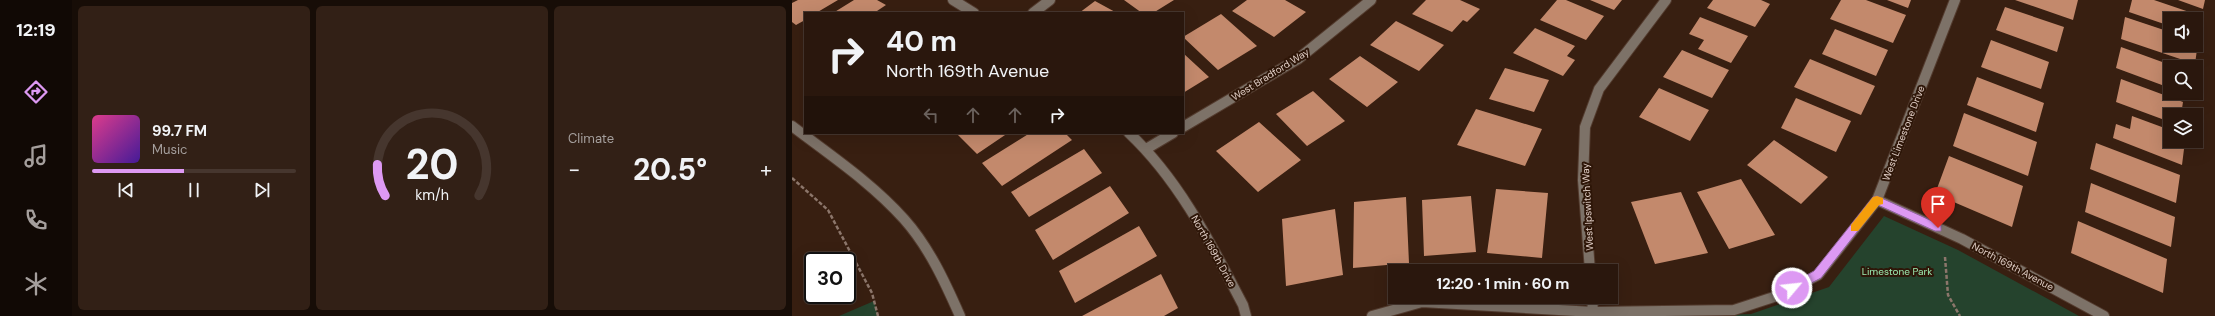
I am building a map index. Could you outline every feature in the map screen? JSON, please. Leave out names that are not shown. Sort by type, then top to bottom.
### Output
[{"type":"street","points":[[954,0],[972,12]]},
{"type":"street","points":[[1034,12],[1050,0]]},
{"type":"street","name":"West Bradford Way","points":[[1184,126],[1298,59],[1371,0]]},
{"type":"street","name":"West Ipswitch Way","points":[[1589,264],[1583,180],[1585,128],[1599,90],[1666,0]]},
{"type":"street","name":"West Limestone Drive","points":[[1372,316],[1422,302],[1593,312],[1734,310],[1780,295],[1818,275],[1877,200],[1955,0]]},
{"type":"street","points":[[792,126],[878,193],[905,220],[944,282],[960,316]]},
{"type":"street","name":"North 169th Drive","points":[[1130,134],[1146,149],[1197,218],[1243,305],[1246,316]]},
{"type":"street","points":[[1146,149],[1171,134]]},
{"type":"street","name":"North 169th Avenue","points":[[1877,200],[1962,239],[2104,316]]},
{"type":"street","points":[[1592,304],[1593,312]]},
{"type":"path","points":[[792,178],[828,210],[872,293],[878,316]]},
{"type":"path","points":[[1945,257],[1948,296],[1960,316]]},
{"type":"green space","name":"Limestone Park","points":[[1884,216],[1958,250],[2079,316],[1683,316],[1751,314],[1829,287]]},
{"type":"green space","points":[[874,301],[878,316],[839,316]]},
{"type":"building","points":[[798,0],[838,0],[818,12],[804,12],[804,21],[796,25],[792,22],[792,3]]},
{"type":"building","points":[[854,0],[877,0],[886,5],[876,12],[835,12]]},
{"type":"building","points":[[1124,0],[1174,0],[1155,12],[1141,12]]},
{"type":"building","points":[[1247,0],[1285,0],[1306,12],[1274,37],[1232,11]]},
{"type":"building","points":[[1426,0],[1460,0],[1480,9],[1467,22],[1463,20],[1452,32],[1412,14]]},
{"type":"building","points":[[1557,0],[1566,0],[1604,16],[1586,40],[1540,20]]},
{"type":"building","points":[[1590,0],[1622,0],[1614,10]]},
{"type":"building","points":[[1713,0],[1761,0],[1770,4],[1755,27],[1707,8]]},
{"type":"building","points":[[1841,0],[1866,0],[1906,15],[1893,43],[1830,19]]},
{"type":"building","points":[[1887,0],[1911,0],[1908,8]]},
{"type":"building","points":[[2015,0],[2078,0],[2073,20]]},
{"type":"building","points":[[2132,0],[2154,0],[2189,12],[2163,12],[2163,24],[2129,12]]},
{"type":"building","points":[[2178,0],[2205,0],[2203,9]]},
{"type":"building","points":[[1095,1],[1115,12],[1080,12]]},
{"type":"building","points":[[2005,7],[2064,27],[2057,52],[1996,30]]},
{"type":"building","points":[[1221,14],[1257,46],[1218,70],[1184,36]]},
{"type":"building","points":[[1700,17],[1748,36],[1731,63],[1698,49],[1704,40],[1689,34]]},
{"type":"building","points":[[2125,17],[2163,30],[2163,52],[2197,52],[2196,60],[2183,60],[2121,39]]},
{"type":"building","points":[[1396,21],[1444,45],[1419,71],[1370,45]]},
{"type":"building","points":[[1535,28],[1575,46],[1567,56],[1575,60],[1563,76],[1513,53]]},
{"type":"building","points":[[1835,29],[1888,50],[1876,76],[1822,54]]},
{"type":"building","points":[[1991,40],[2049,62],[2041,89],[1981,67]]},
{"type":"building","points":[[2121,47],[2163,62],[2163,85],[2116,68]]},
{"type":"building","points":[[1682,50],[1729,70],[1712,98],[1663,77]]},
{"type":"building","points":[[1184,54],[1209,77],[1184,92]]},
{"type":"building","points":[[1360,56],[1398,82],[1367,107],[1329,79]]},
{"type":"building","points":[[1810,59],[1875,86],[1861,115],[1794,87]]},
{"type":"building","points":[[1505,68],[1549,80],[1534,112],[1489,99]]},
{"type":"building","points":[[1977,77],[2044,103],[2036,132],[1967,105]]},
{"type":"building","points":[[2121,79],[2163,95],[2163,100],[2178,100],[2183,102],[2182,108],[2163,108],[2163,119],[2116,102]]},
{"type":"building","points":[[1659,88],[1709,110],[1690,141],[1639,117]]},
{"type":"building","points":[[1313,91],[1345,121],[1307,146],[1276,114]]},
{"type":"building","points":[[1796,98],[1851,121],[1836,152],[1781,128]]},
{"type":"building","points":[[1476,109],[1542,129],[1525,166],[1457,145]]},
{"type":"building","points":[[1964,113],[2037,142],[2028,176],[1953,146]]},
{"type":"building","points":[[2132,116],[2163,127],[2163,148],[2184,148],[2182,165],[2113,138],[2116,124],[2130,129]]},
{"type":"building","points":[[1259,122],[1301,160],[1258,192],[1216,151]]},
{"type":"building","points":[[960,134],[1007,134],[977,154],[958,135]]},
{"type":"building","points":[[1028,134],[1066,134],[1072,140],[1002,186],[982,163]]},
{"type":"building","points":[[1774,140],[1828,177],[1801,204],[1747,165]]},
{"type":"building","points":[[2096,143],[2180,175],[2176,203],[2090,169]]},
{"type":"building","points":[[1084,149],[1102,173],[1029,217],[1011,192]]},
{"type":"building","points":[[1949,156],[2023,186],[2012,227],[1935,194]]},
{"type":"building","points":[[1741,179],[1775,235],[1729,249],[1697,192]]},
{"type":"building","points":[[2091,183],[2175,217],[2171,247],[2085,212]]},
{"type":"building","points":[[1110,186],[1129,213],[1053,260],[1035,230]]},
{"type":"building","points":[[1496,189],[1548,193],[1542,258],[1487,253]]},
{"type":"building","points":[[1681,192],[1708,253],[1655,264],[1631,202]]},
{"type":"building","points":[[1471,196],[1476,252],[1424,256],[1422,200]]},
{"type":"building","points":[[1406,197],[1409,263],[1353,268],[1354,202]]},
{"type":"building","points":[[1335,209],[1343,275],[1286,286],[1282,219]]},
{"type":"building","points":[[2078,221],[2167,259],[2163,293],[2071,253]]},
{"type":"building","points":[[1139,226],[1157,256],[1075,303],[1059,271]]},
{"type":"building","points":[[1161,274],[1178,308],[1164,316],[1082,316]]},
{"type":"slow traffic","points":[[1854,228],[1877,200],[1879,201]]},
{"type":"route","points":[[1792,288],[1818,275],[1877,200],[1938,228]]}]
